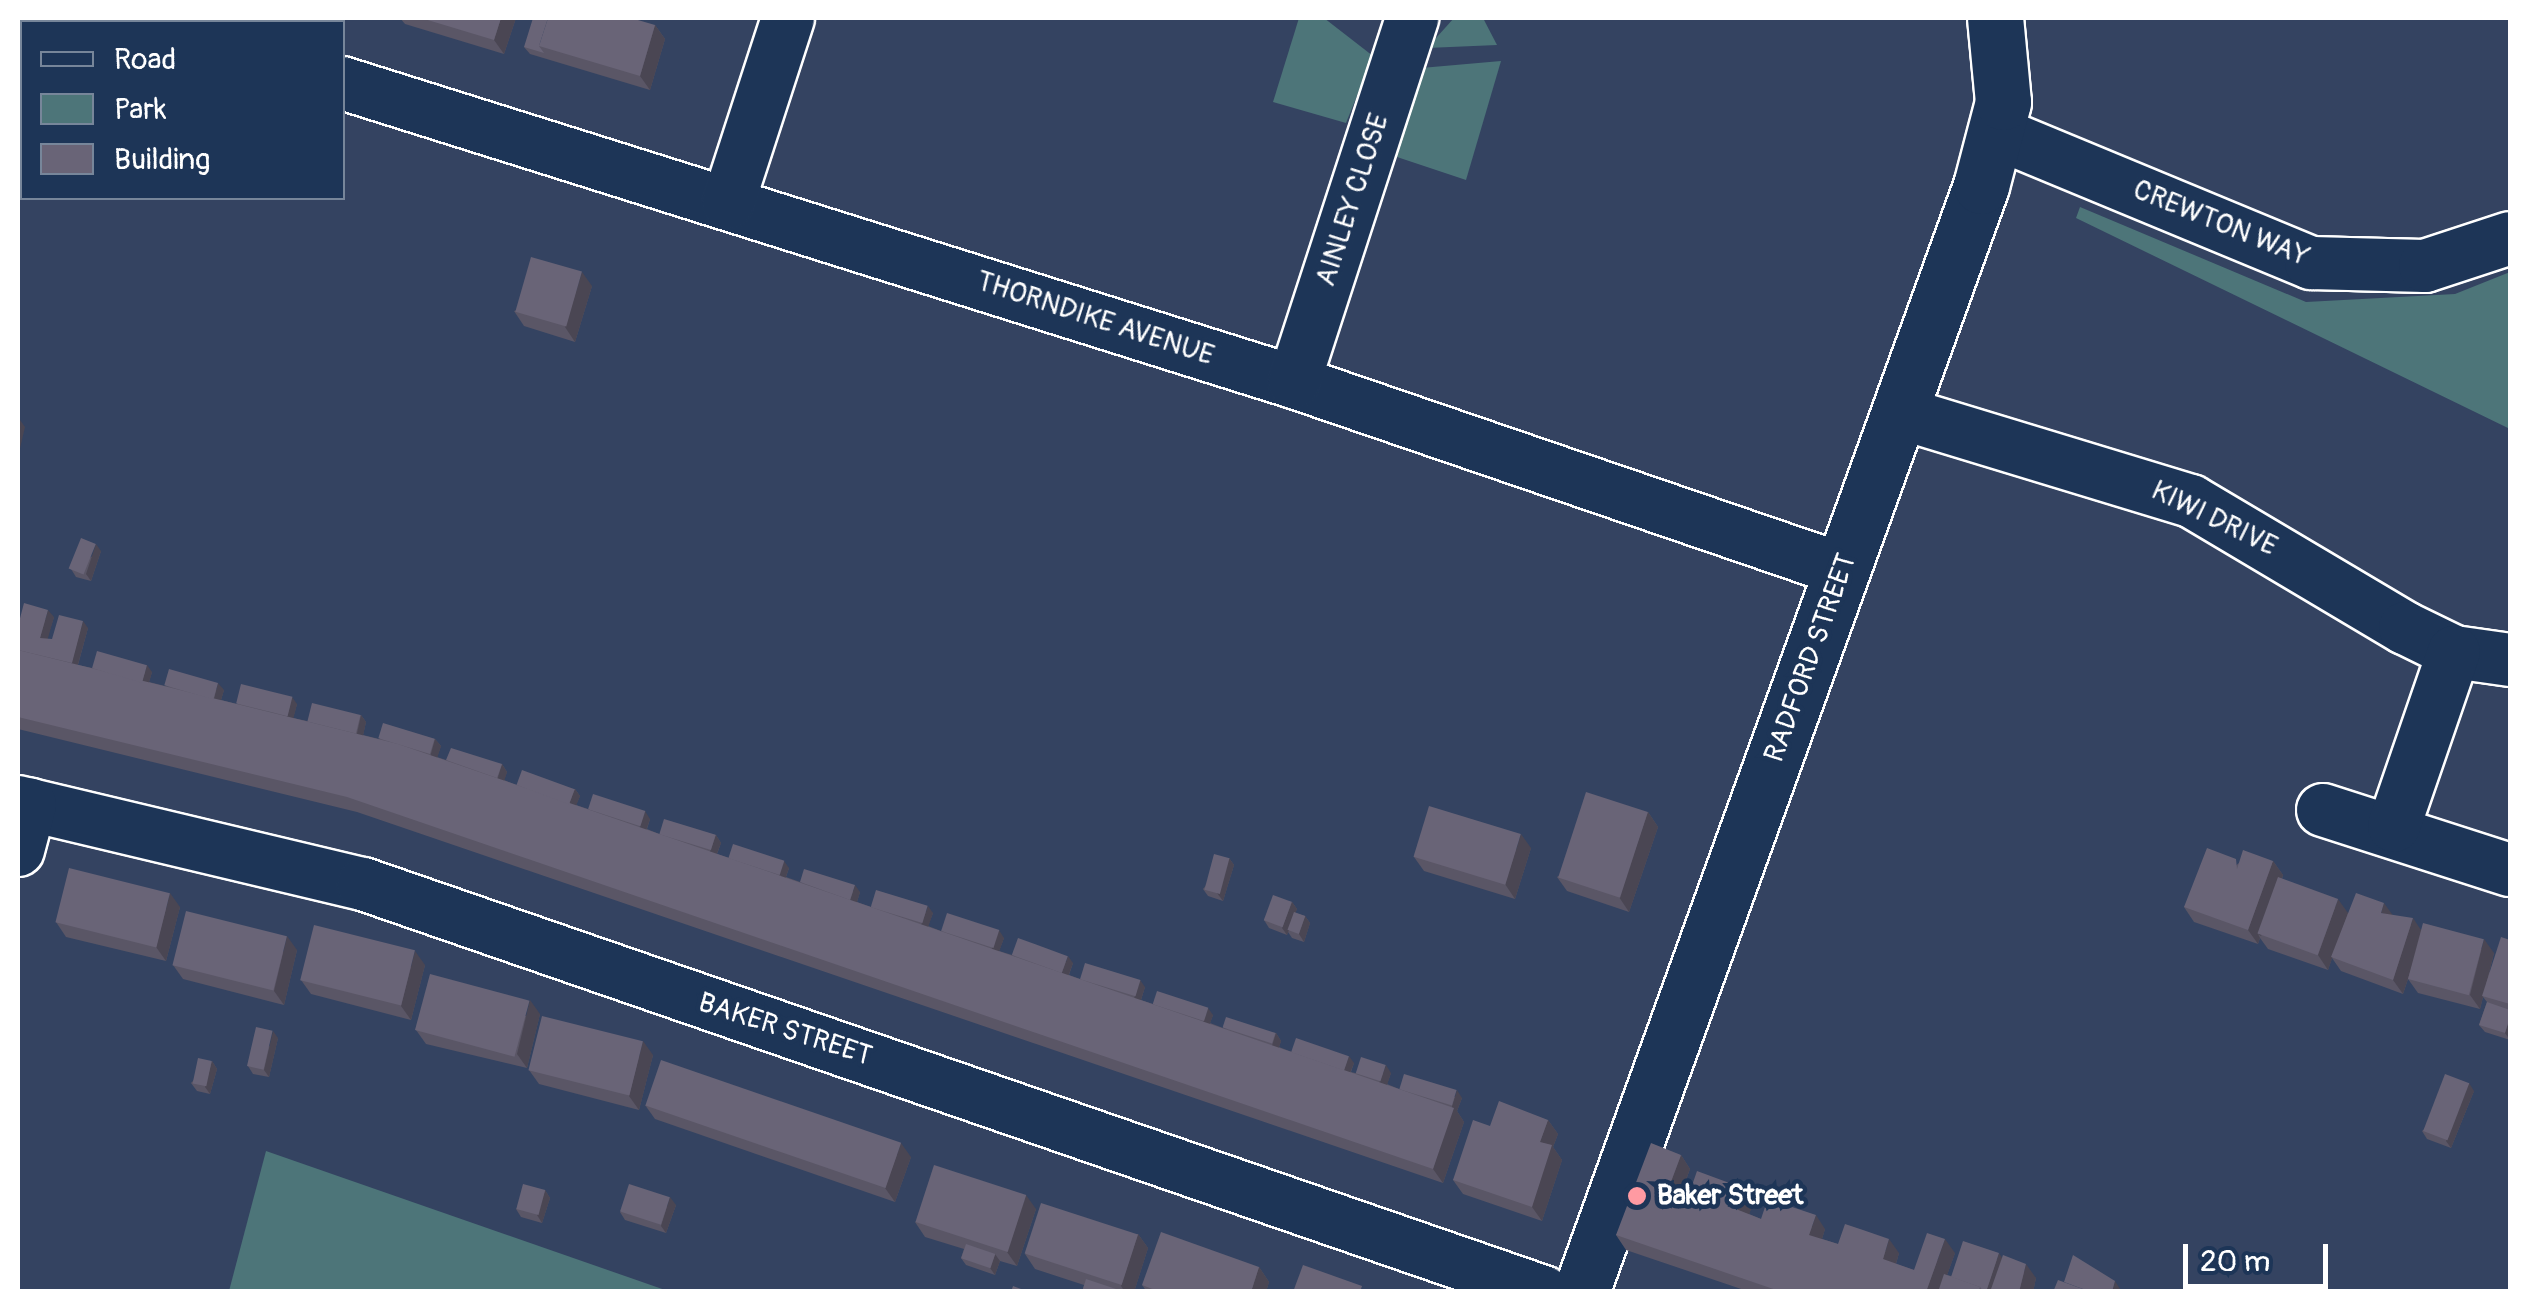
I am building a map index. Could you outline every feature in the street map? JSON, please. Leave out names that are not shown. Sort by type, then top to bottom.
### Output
[{"type":"street","points":[[728,203],[788,18]]},
{"type":"street","name":"AINLEY CLOSE","points":[[1294,382],[1412,18]]},
{"type":"street","name":"RADFORD STREET","points":[[1581,1292],[1900,413],[1997,133],[2004,77],[1995,18]]},
{"type":"street","name":"THORNDIKE AVENUE","points":[[345,85],[1294,382],[1843,570]]},
{"type":"street","name":"CREWTON WAY","points":[[1997,133],[2311,263],[2425,266],[2510,238]]},
{"type":"street","name":"KIWI DRIVE","points":[[1900,413],[2191,501],[2454,652],[2510,660]]},
{"type":"street","points":[[2394,826],[2454,652]]},
{"type":"street","points":[[2322,810],[2394,826],[2510,870]]},
{"type":"street","name":"BAKER STREET","points":[[22,819],[363,884],[1543,1292]]},
{"type":"green space","points":[[1299,18],[1324,18],[1373,56],[1346,123],[1273,102]]},
{"type":"green space","points":[[1454,18],[1483,18],[1497,45],[1427,48]]},
{"type":"green space","points":[[1501,61],[1466,180],[1394,156],[1421,68]]},
{"type":"green space","points":[[2080,207],[2306,302],[2455,294],[2510,272],[2510,429],[2076,218]]},
{"type":"green space","points":[[266,1151],[668,1291],[229,1291]]},
{"type":"building","points":[[421,18],[501,18],[494,40]]},
{"type":"building","points":[[533,18],[548,18],[539,46],[544,53],[524,47]]},
{"type":"building","points":[[548,18],[631,18],[655,25],[640,76],[539,46]]},
{"type":"building","points":[[531,257],[582,272],[566,326],[515,312]]},
{"type":"building","points":[[81,538],[96,544],[83,575],[69,569]]},
{"type":"building","points":[[24,603],[48,610],[40,638],[52,639],[59,615],[83,621],[72,663],[18,650],[18,626]]},
{"type":"building","points":[[18,650],[398,744],[1454,1108],[1433,1169],[347,797],[18,717]]},
{"type":"building","points":[[97,651],[147,665],[142,683],[92,668]]},
{"type":"building","points":[[169,669],[218,683],[213,699],[164,685]]},
{"type":"building","points":[[241,684],[292,697],[288,716],[236,703]]},
{"type":"building","points":[[312,703],[361,715],[356,734],[307,721]]},
{"type":"building","points":[[383,723],[435,739],[430,754],[378,738]]},
{"type":"building","points":[[451,748],[502,764],[497,778],[446,760]]},
{"type":"building","points":[[522,770],[575,789],[569,804],[517,785]]},
{"type":"building","points":[[1586,792],[1648,812],[1620,898],[1558,878]]},
{"type":"building","points":[[593,794],[645,811],[640,826],[588,809]]},
{"type":"building","points":[[1429,806],[1521,834],[1505,885],[1414,857]]},
{"type":"building","points":[[664,819],[716,835],[711,850],[659,834]]},
{"type":"building","points":[[733,844],[784,861],[780,875],[728,858]]},
{"type":"building","points":[[2207,848],[2236,859],[2237,869],[2243,850],[2273,861],[2248,930],[2184,907]]},
{"type":"building","points":[[1214,854],[1229,858],[1220,894],[1204,890]]},
{"type":"building","points":[[69,868],[170,893],[156,947],[55,922]]},
{"type":"building","points":[[804,869],[855,885],[850,900],[800,882]]},
{"type":"building","points":[[2278,877],[2338,899],[2318,955],[2257,933]]},
{"type":"building","points":[[876,890],[928,906],[922,923],[871,907]]},
{"type":"building","points":[[2356,893],[2384,903],[2381,913],[2413,918],[2393,980],[2331,957]]},
{"type":"building","points":[[1273,895],[1292,902],[1283,927],[1264,920]]},
{"type":"building","points":[[186,911],[287,936],[273,990],[172,965]]},
{"type":"building","points":[[1294,912],[1305,916],[1299,934],[1288,930]]},
{"type":"building","points":[[947,913],[999,930],[993,948],[941,931]]},
{"type":"building","points":[[2423,923],[2484,939],[2469,995],[2408,979]]},
{"type":"building","points":[[314,925],[415,950],[401,1005],[300,980]]},
{"type":"building","points":[[2501,937],[2510,940],[2510,1004],[2482,996]]},
{"type":"building","points":[[1018,938],[1068,956],[1062,973],[1012,955]]},
{"type":"building","points":[[1085,963],[1140,980],[1135,996],[1080,979]]},
{"type":"building","points":[[430,974],[529,1001],[514,1057],[415,1030]]},
{"type":"building","points":[[1157,991],[1208,1008],[1204,1021],[1153,1004]]},
{"type":"building","points":[[2487,1002],[2510,1010],[2505,1033],[2479,1025]]},
{"type":"building","points":[[542,1016],[643,1041],[629,1095],[528,1070]]},
{"type":"building","points":[[1226,1017],[1275,1033],[1272,1044],[1223,1027]]},
{"type":"building","points":[[256,1027],[273,1031],[264,1070],[247,1066]]},
{"type":"building","points":[[1296,1038],[1349,1056],[1344,1070],[1291,1052]]},
{"type":"building","points":[[1361,1057],[1386,1065],[1380,1081],[1356,1073]]},
{"type":"building","points":[[198,1058],[212,1061],[206,1086],[193,1083]]},
{"type":"building","points":[[661,1060],[901,1143],[886,1188],[645,1105]]},
{"type":"building","points":[[1404,1074],[1457,1090],[1452,1105],[1399,1089]]},
{"type":"building","points":[[2445,1074],[2469,1083],[2447,1140],[2423,1131]]},
{"type":"building","points":[[1499,1101],[1548,1120],[1540,1142],[1552,1145],[1532,1207],[1453,1180],[1473,1120],[1490,1126]]},
{"type":"building","points":[[1651,1143],[1681,1155],[1669,1187],[1689,1194],[1697,1171],[1743,1188],[1736,1209],[1761,1219],[1768,1198],[1816,1215],[1809,1235],[1838,1244],[1845,1224],[1863,1230],[1889,1239],[1883,1259],[1914,1270],[1927,1233],[1945,1239],[1926,1292],[1782,1292],[1616,1235]]},
{"type":"building","points":[[934,1165],[1026,1195],[1008,1252],[915,1222]]},
{"type":"building","points":[[523,1184],[545,1190],[538,1215],[516,1209]]},
{"type":"building","points":[[629,1184],[670,1197],[661,1225],[620,1212]]},
{"type":"building","points":[[1041,1203],[1138,1235],[1122,1285],[1025,1253]]},
{"type":"building","points":[[1161,1232],[1259,1267],[1251,1292],[1160,1292],[1142,1285]]},
{"type":"building","points":[[1963,1241],[1999,1253],[1986,1292],[1951,1277]]},
{"type":"building","points":[[966,1244],[995,1254],[990,1268],[961,1258]]},
{"type":"building","points":[[2003,1255],[2026,1264],[2019,1292],[1990,1292]]},
{"type":"building","points":[[2073,1255],[2115,1281],[2112,1292],[2091,1292],[2064,1282]]},
{"type":"building","points":[[1303,1265],[1362,1286],[1360,1292],[1293,1292]]},
{"type":"building","points":[[1944,1274],[1980,1287],[1978,1292],[1938,1292]]},
{"type":"building","points":[[1086,1279],[1116,1289],[1115,1292],[1082,1292]]},
{"type":"building","points":[[2058,1280],[2091,1292],[2053,1292]]},
{"type":"place","name":"Baker Street","points":[[1637,1196]]}]
